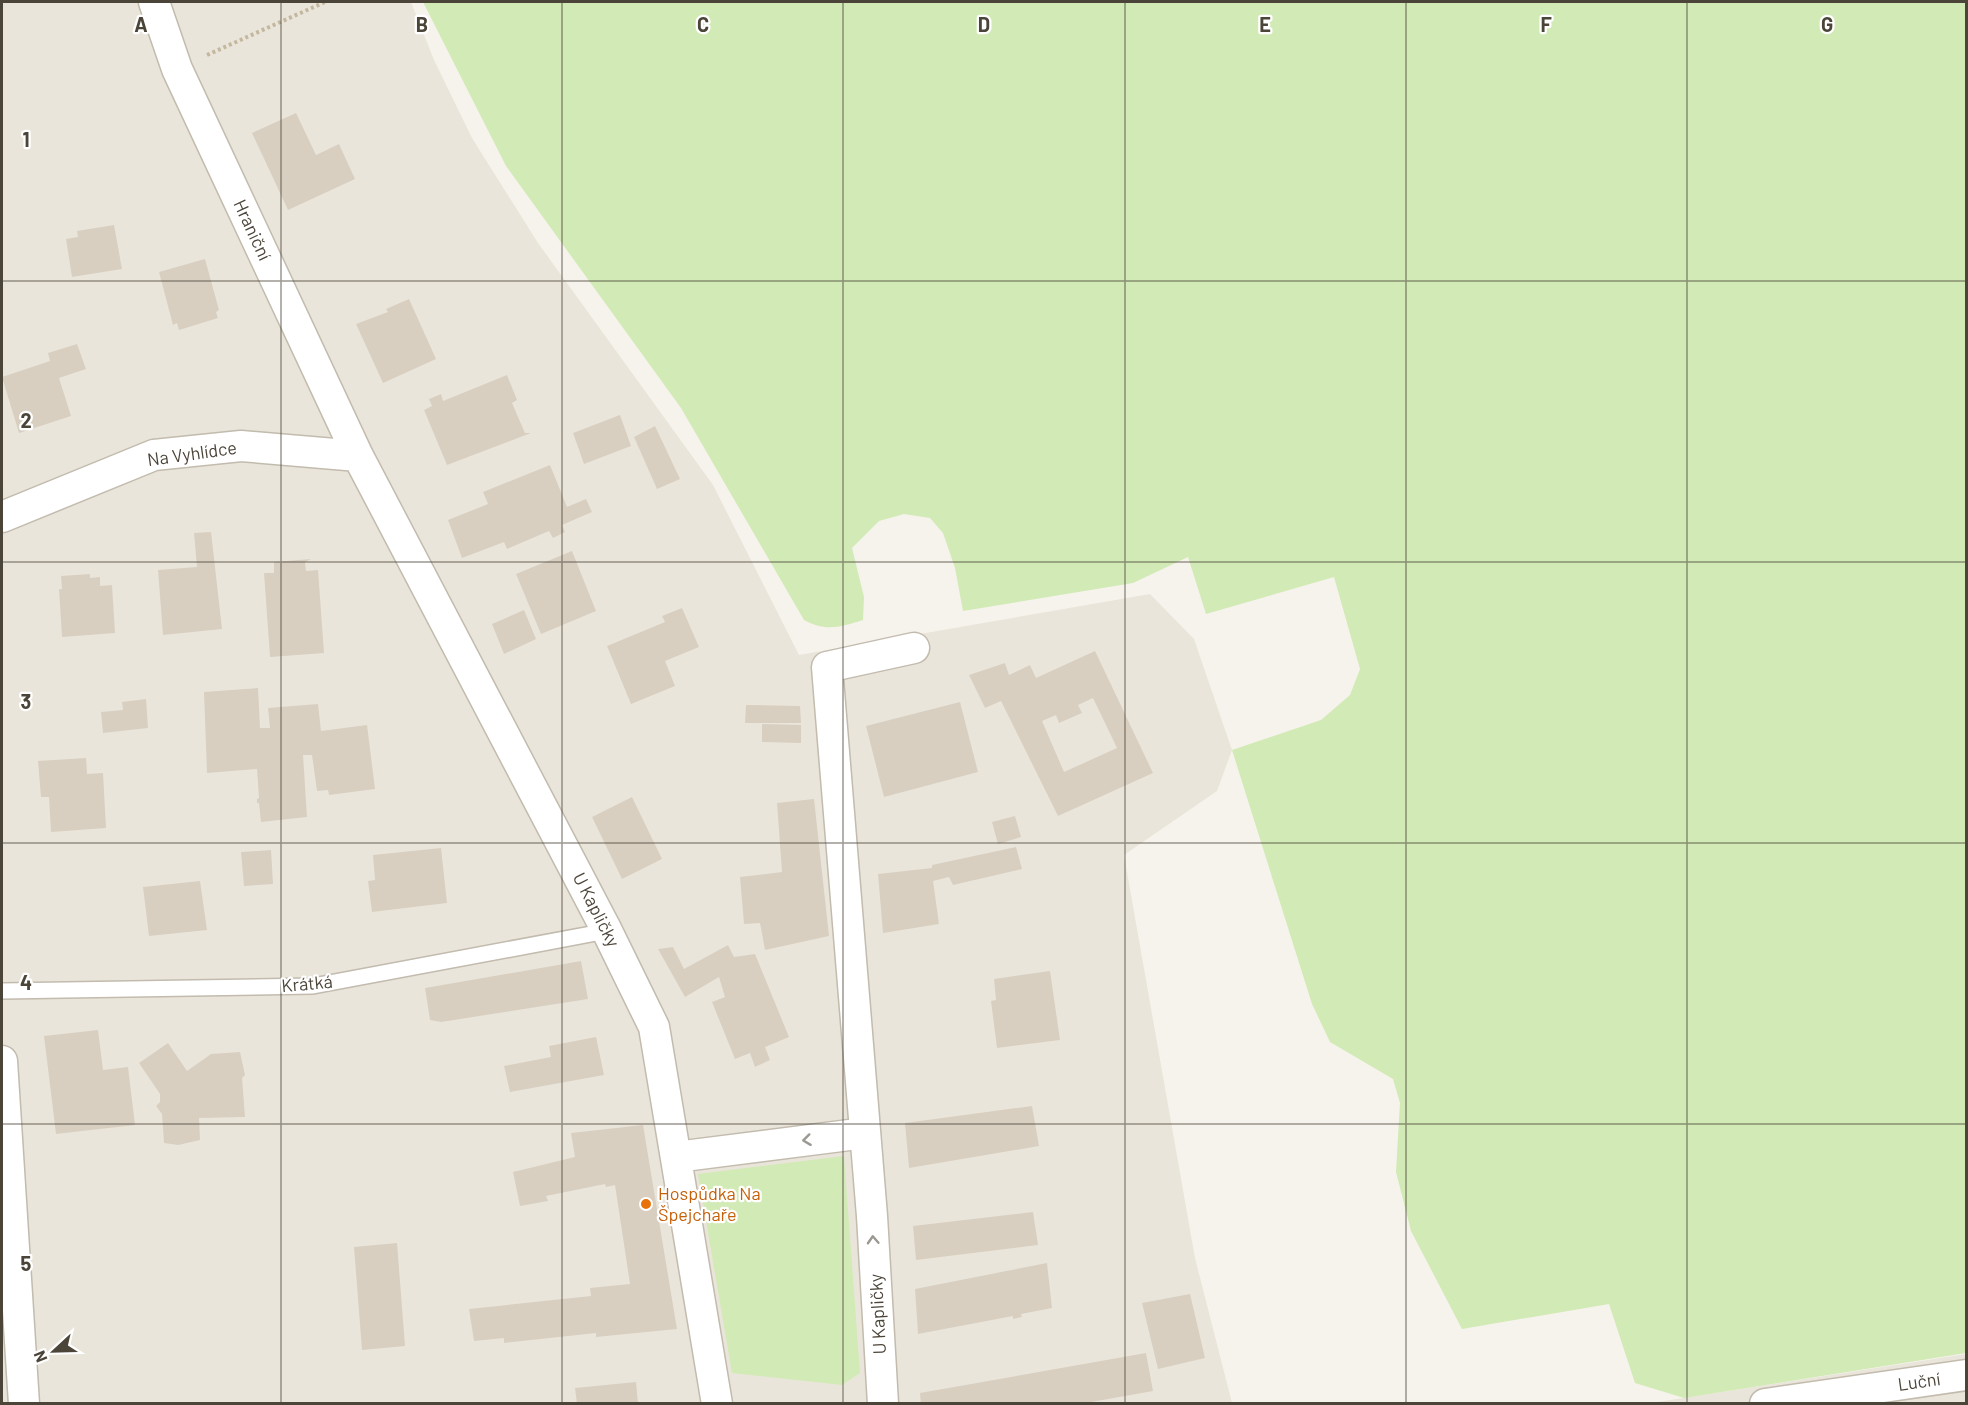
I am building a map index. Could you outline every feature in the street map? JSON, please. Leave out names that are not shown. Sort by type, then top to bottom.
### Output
[{"type":"street","name":"Hraniční","points":[[154,2],[177,69],[358,456]]},
{"type":"street","name":"Na Vyhlídce","points":[[2,517],[154,455],[241,446],[358,456]]},
{"type":"street","name":"U Kapličky","points":[[358,456],[607,931],[654,1027],[717,1404]]},
{"type":"street","name":"U Kapličky","points":[[883,1404],[865,1133],[827,667],[914,648]]},
{"type":"street","points":[[2,1061],[24,1404]]},
{"type":"street","points":[[675,1157],[865,1133]]},
{"type":"street","name":"Luční","points":[[1765,1404],[1966,1375]]},
{"type":"lane","name":"Krátká","points":[[2,991],[312,986],[607,931]]},
{"type":"path","points":[[177,69],[325,2]]},
{"type":"shaded area","points":[[2,2],[411,2],[434,60],[472,138],[538,243],[713,485],[799,655],[1150,594],[1194,639],[1232,750],[1217,791],[1124,855],[1195,1258],[1232,1403],[2,1404]]},
{"type":"shaded area","points":[[1966,1354],[1966,1403],[1651,1403]]},
{"type":"green space","points":[[423,2],[1966,2],[1966,1353],[1684,1398],[1635,1383],[1609,1304],[1462,1329],[1411,1231],[1396,1172],[1400,1103],[1393,1079],[1330,1042],[1312,1004],[1232,750],[1321,720],[1350,695],[1360,669],[1334,577],[1206,614],[1188,557],[1133,583],[963,611],[955,568],[943,533],[930,518],[904,514],[879,521],[852,548],[864,597],[863,620],[847,625],[826,627],[804,620],[681,408],[506,166]]},
{"type":"green space","points":[[844,1156],[860,1373],[842,1385],[732,1373],[698,1174]]},
{"type":"building","points":[[296,113],[316,155],[339,144],[355,179],[288,210],[252,133]]},
{"type":"building","points":[[114,225],[122,269],[72,277],[66,239],[78,237],[77,231]]},
{"type":"building","points":[[205,259],[219,310],[216,312],[218,318],[179,330],[177,323],[173,325],[159,272]]},
{"type":"building","points":[[409,299],[436,359],[383,383],[356,324],[388,312],[386,309]]},
{"type":"building","points":[[77,344],[86,369],[59,378],[71,416],[19,433],[2,377],[50,361],[48,353]]},
{"type":"building","points":[[507,375],[517,400],[512,403],[525,433],[531,433],[447,465],[424,410],[432,406],[429,399],[441,394],[443,401]]},
{"type":"building","points":[[620,415],[631,446],[584,464],[573,433]]},
{"type":"building","points":[[655,426],[680,479],[657,489],[634,437]]},
{"type":"building","points":[[550,465],[567,507],[586,499],[592,512],[562,525],[565,532],[553,538],[549,531],[507,549],[504,542],[462,558],[448,520],[488,504],[483,492]]},
{"type":"building","points":[[211,532],[222,629],[163,635],[158,570],[197,567],[194,533]]},
{"type":"building","points":[[572,551],[596,611],[541,634],[516,574]]},
{"type":"building","points":[[311,559],[305,562],[306,571],[318,570],[324,653],[270,657],[264,573],[274,573],[274,562]]},
{"type":"building","points":[[90,574],[90,578],[100,577],[100,586],[112,585],[115,633],[62,637],[59,589],[62,589],[61,576]]},
{"type":"building","points":[[682,608],[699,647],[665,661],[675,686],[631,704],[607,646],[665,622],[662,616]]},
{"type":"building","points":[[524,610],[536,639],[504,654],[492,624]]},
{"type":"building","points":[[1095,651],[1153,773],[1058,816],[1001,701],[985,708],[969,675],[1005,663],[1009,675],[1030,665],[1036,678]],"holes":[[[1093,698],[1117,748],[1064,772],[1042,721],[1056,715],[1059,723],[1082,713],[1078,705]]]},
{"type":"building","points":[[258,688],[260,728],[270,728],[268,708],[318,704],[321,731],[367,725],[375,789],[329,795],[328,790],[317,791],[312,755],[303,755],[307,817],[261,822],[259,803],[257,803],[259,798],[257,769],[207,773],[204,692]]},
{"type":"building","points":[[146,699],[148,728],[103,733],[101,712],[123,710],[122,702]]},
{"type":"building","points":[[960,702],[978,772],[884,797],[866,726]]},
{"type":"building","points":[[746,705],[800,706],[801,723],[745,723]]},
{"type":"building","points":[[762,724],[801,725],[801,743],[762,742]]},
{"type":"building","points":[[86,758],[87,774],[103,773],[106,828],[51,832],[49,797],[41,797],[38,761]]},
{"type":"building","points":[[632,797],[662,859],[622,879],[592,817]]},
{"type":"building","points":[[814,799],[829,936],[765,950],[760,923],[744,924],[740,877],[782,872],[777,803]]},
{"type":"building","points":[[1015,816],[1021,837],[998,844],[992,822]]},
{"type":"building","points":[[1016,847],[1022,869],[953,885],[949,877],[933,881],[939,924],[883,933],[878,874],[932,868],[932,865]]},
{"type":"building","points":[[441,848],[447,903],[372,912],[368,881],[375,880],[373,855]]},
{"type":"building","points":[[271,850],[273,884],[244,886],[241,852]]},
{"type":"building","points":[[200,881],[207,930],[149,936],[143,887]]},
{"type":"building","points":[[728,945],[734,957],[755,954],[789,1037],[765,1047],[770,1060],[755,1067],[750,1053],[735,1059],[712,1002],[725,997],[719,977],[685,997],[658,949],[673,947],[684,969]]},
{"type":"building","points":[[581,961],[588,999],[441,1022],[430,1020],[425,988]]},
{"type":"building","points":[[1050,971],[1060,1040],[997,1048],[991,1001],[996,1000],[994,979]]},
{"type":"building","points":[[98,1030],[103,1070],[128,1067],[135,1125],[56,1134],[44,1036]]},
{"type":"building","points":[[596,1037],[604,1075],[510,1092],[504,1066],[551,1057],[549,1046]]},
{"type":"building","points":[[168,1043],[187,1071],[211,1054],[240,1052],[245,1075],[242,1078],[245,1117],[199,1118],[200,1140],[178,1145],[164,1143],[162,1114],[156,1106],[160,1102],[160,1094],[139,1063]]},
{"type":"building","points":[[1032,1106],[1039,1146],[909,1168],[905,1123]]},
{"type":"building","points":[[643,1125],[677,1329],[596,1337],[596,1333],[504,1343],[504,1338],[474,1341],[469,1309],[591,1296],[590,1288],[630,1284],[615,1185],[606,1187],[605,1184],[546,1196],[548,1201],[520,1206],[513,1172],[575,1157],[571,1133]]},
{"type":"building","points":[[1033,1212],[1038,1245],[916,1260],[913,1226]]},
{"type":"building","points":[[397,1243],[405,1346],[362,1350],[354,1247]]},
{"type":"building","points":[[1047,1263],[1052,1308],[1021,1314],[1022,1317],[1013,1319],[1013,1316],[918,1334],[915,1289]]},
{"type":"building","points":[[1190,1294],[1205,1358],[1158,1369],[1142,1303]]},
{"type":"building","points":[[1146,1353],[1153,1391],[1080,1404],[921,1404],[920,1393]]},
{"type":"building","points":[[636,1382],[638,1404],[577,1404],[575,1388]]},
{"type":"place","name":"Hospůdka Na Špejchaře","points":[[646,1204]]}]
